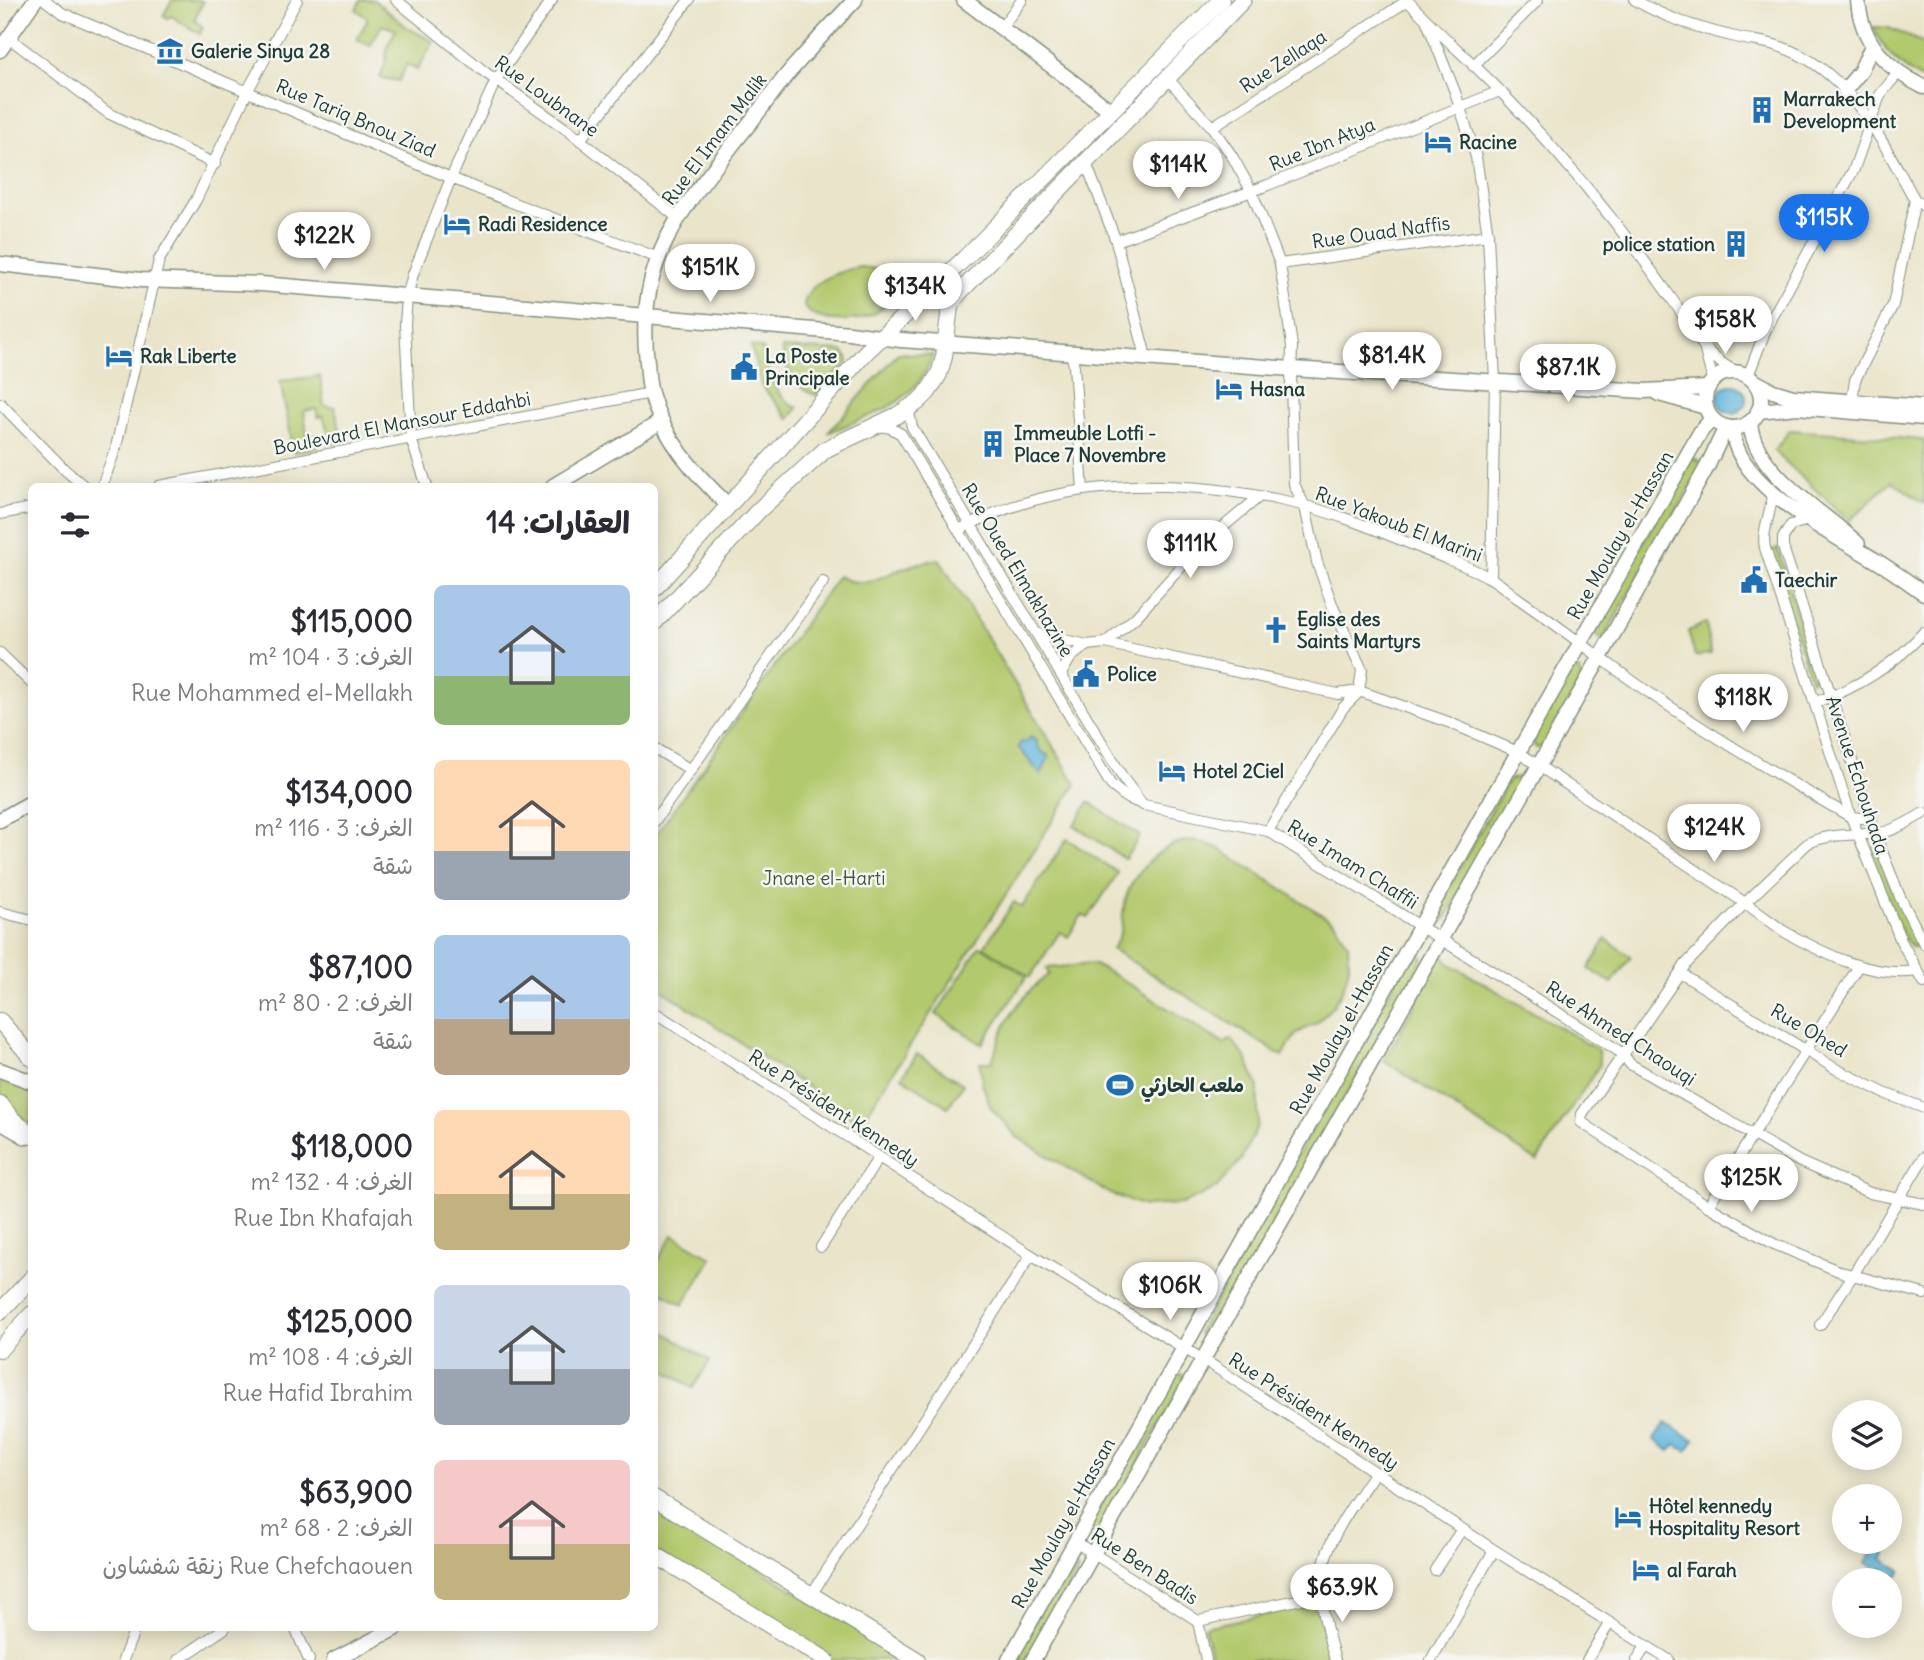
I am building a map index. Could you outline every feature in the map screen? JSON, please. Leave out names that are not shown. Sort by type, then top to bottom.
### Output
[{"type":"main road","points":[[658,585],[881,338],[965,258],[1221,0]]},
{"type":"main road","points":[[658,619],[760,510],[826,449],[918,402],[935,382],[944,358],[950,306],[959,293],[1243,0]]},
{"type":"main road","points":[[0,1021],[28,1053]]},
{"type":"main road","points":[[0,1104],[28,1134]]},
{"type":"main road","points":[[0,1312],[28,1282]]},
{"type":"main road","points":[[0,1349],[28,1320]]},
{"type":"main road","points":[[658,1500],[917,1660]]},
{"type":"main road","points":[[658,1556],[826,1660]]},
{"type":"street","points":[[36,0],[4,44],[108,113],[215,164]]},
{"type":"street","name":"Rue Tariq Bnou Ziad","points":[[45,0],[62,13],[248,90],[301,115],[451,178],[658,258]]},
{"type":"street","points":[[104,483],[116,447],[159,260],[215,164],[248,90],[297,0]]},
{"type":"street","name":"Rue Loubnane","points":[[396,0],[496,80],[580,140],[678,218]]},
{"type":"street","points":[[426,483],[411,439],[405,324],[413,274],[451,178],[496,80],[552,0]]},
{"type":"street","points":[[580,140],[689,0]]},
{"type":"street","name":"Rue El Imam Malik","points":[[729,506],[682,456],[662,421],[651,393],[643,333],[647,292],[658,258],[678,218],[700,186],[789,73],[855,0]]},
{"type":"street","points":[[964,0],[1110,110]]},
{"type":"street","points":[[1001,28],[1022,0]]},
{"type":"street","points":[[1407,0],[1555,149],[1633,244],[1672,298],[1705,351],[1725,367],[1773,391],[1793,397],[1924,407]]},
{"type":"street","name":"Rue Zellaqa","points":[[1212,127],[1407,0]]},
{"type":"street","points":[[1473,66],[1538,0]]},
{"type":"street","points":[[1635,0],[1668,17],[1723,34],[1787,49],[1809,61],[1845,90],[1870,121],[1919,203],[1893,305],[1855,380],[1852,401]]},
{"type":"street","points":[[1858,0],[1861,21],[1872,46],[1898,73],[1924,87]]},
{"type":"street","points":[[1427,22],[1476,157],[1488,235],[1494,381],[1491,578]]},
{"type":"street","points":[[1845,90],[1860,72],[1872,46]]},
{"type":"street","points":[[1746,377],[1766,329],[1854,169],[1880,95],[1898,73]]},
{"type":"street","points":[[1168,79],[1212,127],[1251,190],[1280,264],[1292,346],[1294,484],[1305,507],[1317,562],[1325,584],[1362,670],[1359,691],[1343,708],[1268,831]]},
{"type":"street","name":"Rue Ibn Atya","points":[[1116,241],[1500,91]]},
{"type":"street","points":[[1086,163],[1116,241],[1146,357]]},
{"type":"street","name":"Rue Ouad Naffis","points":[[1280,264],[1488,235]]},
{"type":"street","points":[[0,264],[155,280],[261,284],[850,333],[881,338],[1292,369],[1644,391],[1710,384]]},
{"type":"street","points":[[1705,351],[1710,384]]},
{"type":"street","points":[[1071,352],[1083,490]]},
{"type":"street","points":[[1709,413],[1705,396],[1710,384],[1723,374],[1746,377],[1760,395],[1751,436],[1771,470],[1874,559]]},
{"type":"street","points":[[1644,391],[1709,413],[1729,428],[1744,464],[1772,491],[1834,537],[1874,559],[1924,593]]},
{"type":"street","name":"Boulevard El Mansour Eddahbi","points":[[175,483],[651,393]]},
{"type":"street","points":[[0,403],[80,483]]},
{"type":"street","points":[[1729,428],[1780,407],[1924,418]]},
{"type":"street","name":"Rue Oued Elmakhazine","points":[[908,408],[912,427],[1125,780],[1144,805]]},
{"type":"street","name":"Rue Moulay el-Hassan","points":[[1009,1660],[1709,413]]},
{"type":"street","points":[[558,483],[662,421]]},
{"type":"street","name":"Rue Oued Elmakhazine","points":[[875,426],[891,428],[901,434],[1111,785],[1127,798],[1144,805]]},
{"type":"street","name":"Rue Moulay el-Hassan","points":[[1033,1660],[1729,428]]},
{"type":"street","name":"Rue Yakoub El Marini","points":[[959,530],[1017,505],[1083,490],[1127,486],[1193,487],[1305,507],[1388,534],[1491,578],[1600,657],[1720,738],[1851,817]]},
{"type":"street","name":"Avenue Echouhada","points":[[1772,491],[1772,505],[1763,541],[1765,548],[1851,817],[1884,902],[1924,982]]},
{"type":"street","points":[[1105,643],[1136,617],[1199,547],[1259,497]]},
{"type":"street","points":[[0,514],[28,509]]},
{"type":"street","name":"Avenue Echouhada","points":[[1809,520],[1791,525],[1783,538],[1783,548],[1876,834],[1900,897],[1924,944]]},
{"type":"street","points":[[658,816],[823,582]]},
{"type":"street","points":[[1816,702],[1867,678],[1893,661],[1924,632]]},
{"type":"street","points":[[1037,634],[1087,645],[1105,643],[1338,694],[1359,691],[1448,722],[1518,751],[1785,932],[1859,966],[1900,974],[1917,971]]},
{"type":"street","points":[[1061,674],[1071,657],[1087,645]]},
{"type":"street","points":[[0,653],[28,680]]},
{"type":"street","points":[[658,750],[691,770]]},
{"type":"street","points":[[0,820],[28,804]]},
{"type":"street","name":"Rue Imam Chaffii","points":[[1144,805],[1268,831],[1421,927]]},
{"type":"street","points":[[1924,813],[1883,833],[1857,833],[1820,838],[1808,843],[1745,903],[1680,974],[1582,1114],[1582,1124],[1708,1206],[1774,1244],[1853,1275],[1924,1294]]},
{"type":"street","points":[[1851,817],[1872,819]]},
{"type":"street","points":[[0,912],[28,919]]},
{"type":"street","name":"Rue Ahmed Chaouqi","points":[[1421,927],[1623,1054],[1630,1064],[1752,1135],[1811,1167],[1870,1193],[1924,1204]]},
{"type":"street","points":[[1708,1206],[1859,966]]},
{"type":"street","name":"Rue Ohed","points":[[1680,974],[1836,1069],[1884,1093],[1924,1108]]},
{"type":"street","name":"Rue Président Kennedy","points":[[658,1015],[1031,1255],[1202,1359],[1494,1550],[1669,1660]]},
{"type":"street","points":[[0,1070],[28,1080]]},
{"type":"street","points":[[0,1122],[28,1136]]},
{"type":"street","points":[[821,1247],[879,1157]]},
{"type":"street","points":[[1820,1325],[1924,1157]]},
{"type":"street","points":[[811,1595],[1031,1255]]},
{"type":"street","points":[[1335,1660],[1321,1595],[1322,1572],[1331,1545],[1375,1472]]},
{"type":"street","points":[[1435,1570],[1462,1529]]},
{"type":"street","name":"Rue Ben Badis","points":[[1074,1541],[1198,1621],[1321,1595]]},
{"type":"street","points":[[1431,1660],[1494,1550]]},
{"type":"street","points":[[1198,1621],[1206,1660]]},
{"type":"street","points":[[1587,1660],[1609,1624]]},
{"type":"street","points":[[123,1660],[134,1631]]},
{"type":"street","points":[[178,1660],[221,1631]]},
{"type":"street","points":[[296,1631],[309,1660]]},
{"type":"street","points":[[334,1660],[390,1631]]},
{"type":"street","points":[[1637,1660],[1646,1646]]},
{"type":"green space","points":[[172,0],[203,2],[194,20],[203,27],[200,34],[171,16],[163,16]]},
{"type":"green space","points":[[361,0],[374,0],[408,28],[434,42],[417,70],[407,64],[399,81],[380,78],[386,61],[387,46],[396,30],[382,25],[370,46],[357,39],[368,19],[356,9]]},
{"type":"green space","points":[[1873,27],[1889,28],[1924,43],[1924,80],[1894,58]]},
{"type":"green space","points":[[861,267],[894,275],[888,286],[892,289],[904,273],[911,282],[877,312],[859,319],[825,319],[804,307],[806,298],[817,284],[834,274]]},
{"type":"green space","points":[[751,346],[763,349],[770,375],[778,391],[790,404],[798,408],[789,419],[761,385]]},
{"type":"green space","points":[[782,348],[842,351],[848,362],[816,395],[802,388],[792,377]]},
{"type":"green space","points":[[898,353],[933,355],[925,372],[904,397],[891,406],[828,433]]},
{"type":"green space","points":[[320,376],[324,406],[335,407],[343,445],[332,443],[323,416],[318,417],[316,409],[304,411],[307,436],[314,435],[318,447],[294,452],[280,381]]},
{"type":"green space","points":[[1790,430],[1924,440],[1924,503],[1892,481],[1849,521],[1774,451]]},
{"type":"green space","points":[[1691,457],[1704,463],[1603,639],[1597,637],[1593,632]]},
{"type":"green space","points":[[1778,549],[1815,676],[1811,681],[1770,551]]},
{"type":"green space","name":"Jnane el-Harti","points":[[939,559],[1076,784],[861,1123],[658,987],[658,832],[838,576],[865,582]]},
{"type":"green space","points":[[1706,623],[1711,654],[1695,656],[1688,631]]},
{"type":"green space","points":[[1579,670],[1582,678],[1543,747],[1536,748],[1532,741],[1570,671]]},
{"type":"green space","points":[[1519,777],[1522,785],[1444,921],[1436,922],[1433,915],[1509,779]]},
{"type":"green space","points":[[1089,802],[1140,836],[1125,859],[1074,825]]},
{"type":"green space","points":[[1067,839],[1118,873],[1088,918],[1082,915],[1068,937],[1060,932],[1030,977],[984,947],[1014,902],[1022,907]]},
{"type":"green space","points":[[1192,840],[1216,847],[1335,923],[1348,944],[1349,967],[1343,989],[1333,1006],[1317,1023],[1297,1033],[1282,1056],[1112,949],[1121,931],[1125,901],[1136,877],[1148,862],[1163,850]]},
{"type":"green space","points":[[1872,847],[1917,941],[1915,947],[1911,947],[1904,936],[1893,912],[1869,849]]},
{"type":"green space","points":[[1606,939],[1631,957],[1612,983],[1589,969]]},
{"type":"green space","points":[[980,946],[1027,976],[982,1044],[936,1014]]},
{"type":"green space","points":[[1419,952],[1423,959],[1210,1339],[1202,1339],[1198,1332],[1411,953]]},
{"type":"green space","points":[[1442,954],[1449,963],[1598,1050],[1600,1064],[1537,1161],[1384,1061]]},
{"type":"green space","name":"ملعب الحارثي","points":[[1093,964],[1224,1044],[1231,1039],[1246,1058],[1258,1086],[1258,1125],[1241,1160],[1216,1188],[1182,1204],[1145,1206],[1110,1194],[1017,1137],[991,1108],[982,1083],[980,1062],[992,1062],[1006,1024],[1020,1003],[1049,974],[1046,968]]},
{"type":"green space","points":[[917,1054],[963,1084],[948,1107],[902,1077]]},
{"type":"green space","points":[[0,1077],[28,1090],[28,1123],[1,1097]]},
{"type":"green space","points":[[673,1235],[712,1258],[683,1305],[658,1290],[658,1260]]},
{"type":"green space","points":[[658,1328],[710,1361],[693,1388],[658,1366]]},
{"type":"green space","points":[[1176,1374],[1182,1374],[1185,1380],[1098,1532],[1092,1532],[1089,1526]]},
{"type":"green space","points":[[658,1506],[905,1660],[830,1660],[658,1553]]},
{"type":"green space","points":[[1071,1565],[1078,1571],[1028,1660],[1013,1660],[1068,1566]]},
{"type":"green space","points":[[1318,1604],[1333,1660],[1212,1660],[1204,1627]]},
{"type":"water","points":[[1732,385],[1742,389],[1746,399],[1742,409],[1732,413],[1722,409],[1718,399],[1722,389]]},
{"type":"water","points":[[1031,737],[1036,740],[1040,750],[1049,756],[1041,775],[1018,747],[1021,742],[1026,742]]},
{"type":"water","points":[[1665,1423],[1695,1440],[1687,1451],[1676,1445],[1670,1451],[1654,1440]]},
{"type":"water","points":[[1870,1554],[1885,1554],[1882,1559],[1896,1568],[1875,1568],[1865,1562]]},
{"type":"place","name":"Galerie Sinya 28","points":[[170,51]]},
{"type":"place","name":"Marrakech Development","points":[[1762,110]]},
{"type":"place","name":"Racine","points":[[1438,142]]},
{"type":"place","name":"Radi Residence","points":[[457,224]]},
{"type":"place","name":"police station","points":[[1736,244]]},
{"type":"place","name":"Rak Liberte","points":[[119,356]]},
{"type":"place","name":"La Poste Principale","points":[[744,367]]},
{"type":"place","name":"Hasna","points":[[1229,389]]},
{"type":"place","name":"Immeuble Lotfi - Place 7 Novembre","points":[[993,444]]},
{"type":"place","name":"Taechir","points":[[1754,580]]},
{"type":"place","name":"Eglise des Saints Martyrs","points":[[1276,630]]},
{"type":"place","name":"Police","points":[[1086,674]]},
{"type":"place","name":"Hotel 2Ciel","points":[[1172,771]]},
{"type":"place","name":"ملعب الحارثي","points":[[1120,1085]]},
{"type":"place","name":"Hôtel kennedy Hospitality Resort","points":[[1628,1517]]},
{"type":"place","name":"al Farah","points":[[1646,1570]]}]
